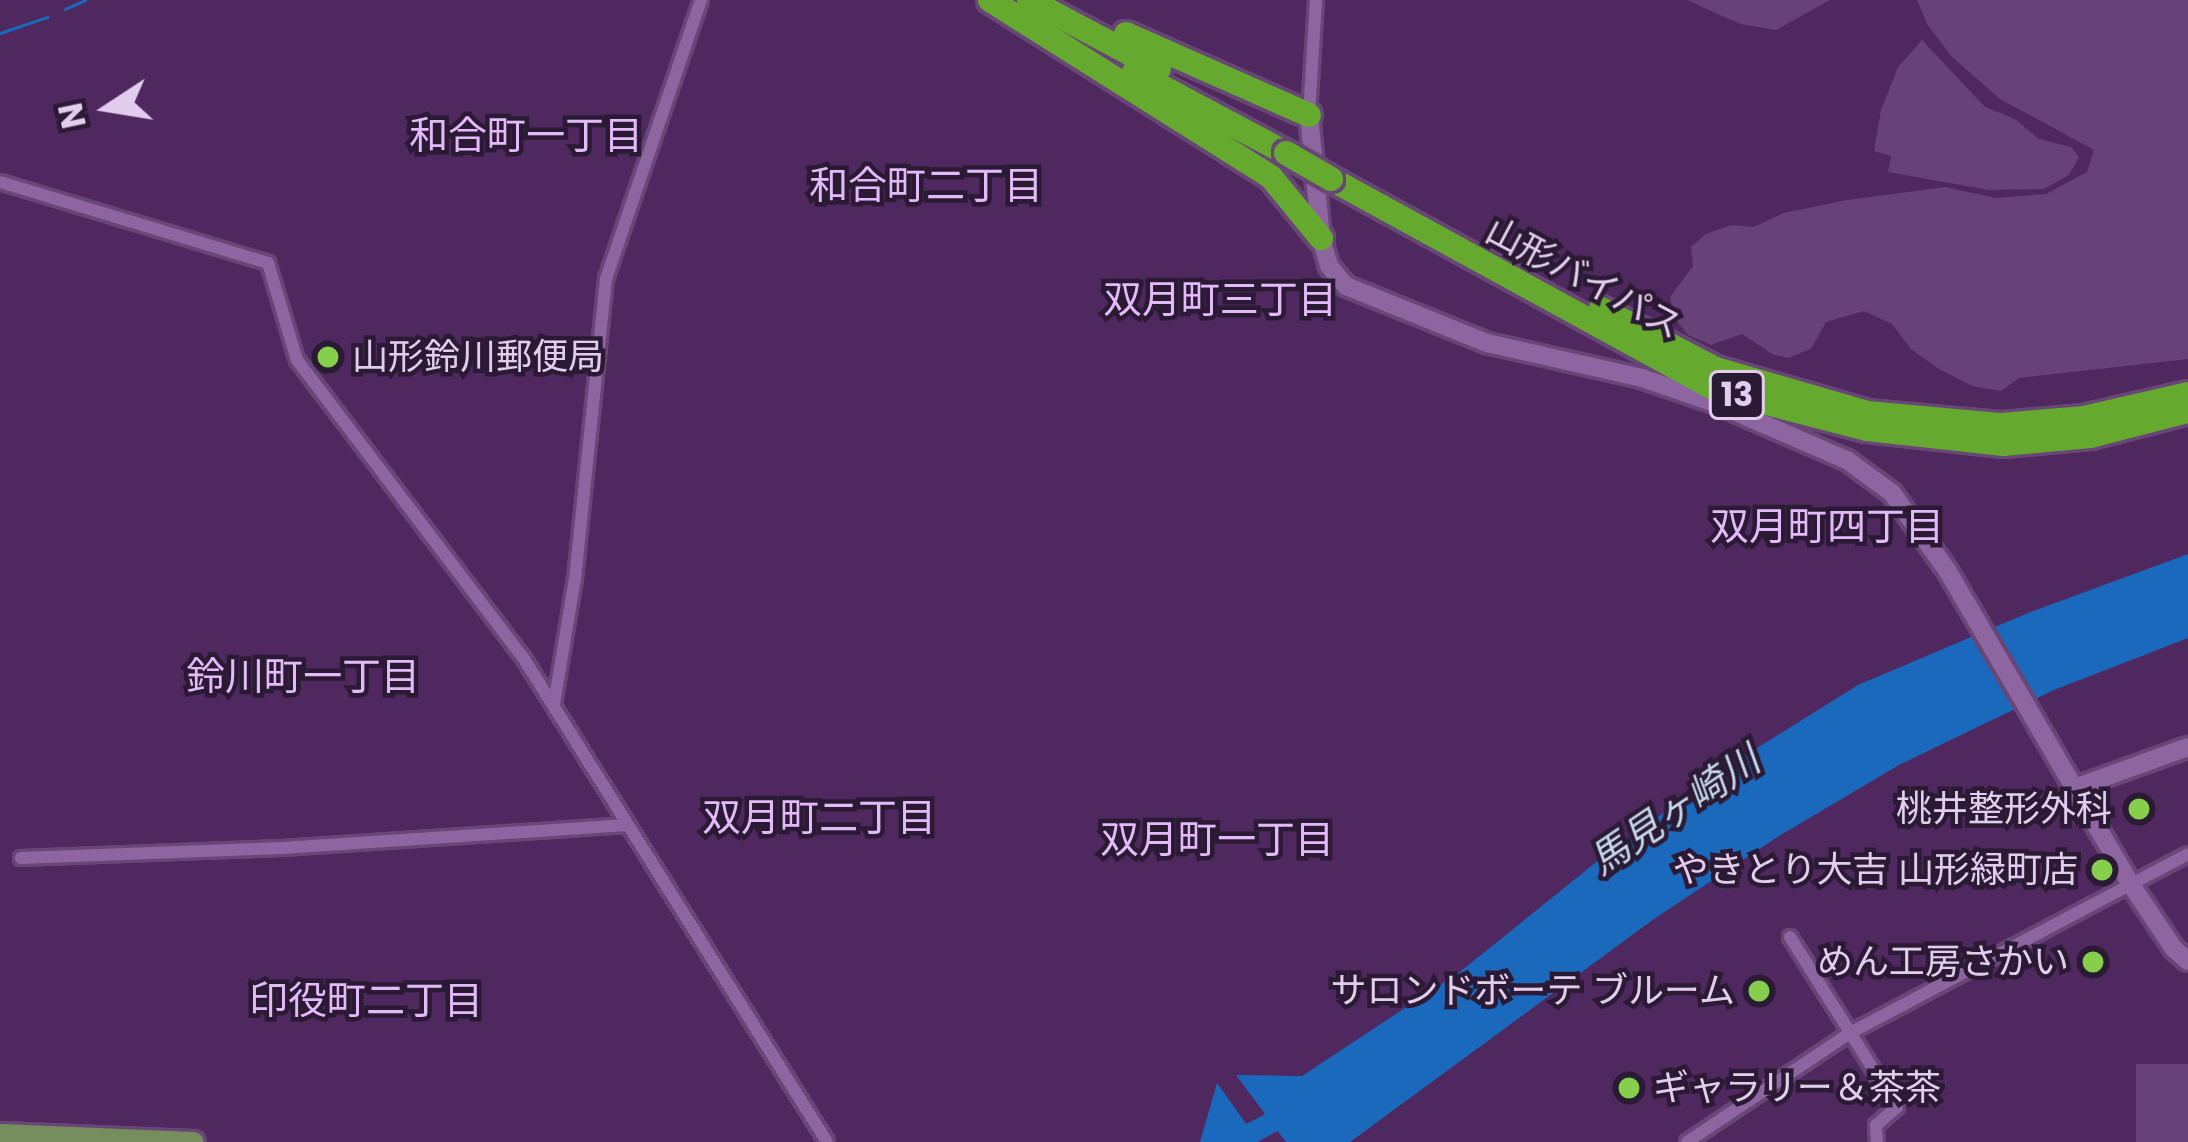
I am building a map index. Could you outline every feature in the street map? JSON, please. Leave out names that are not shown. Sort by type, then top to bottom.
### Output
[{"type":"highway","name":"山形バイパス","points":[[992,0],[1287,144]]},
{"type":"highway","points":[[992,0],[1271,177],[1321,238]]},
{"type":"highway","name":"山形バイパス","points":[[1029,0],[1717,390],[1867,429],[2003,444],[2091,436],[2188,412]]},
{"type":"highway","points":[[1046,0],[1309,115]]},
{"type":"highway","name":"山形バイパス","points":[[1331,170],[1716,369],[1867,412],[2002,425],[2084,418],[2188,394]]},
{"type":"main road","points":[[0,1134],[194,1142]]},
{"type":"street","points":[[554,705],[575,579],[606,279],[701,0]]},
{"type":"street","points":[[1316,0],[1309,115],[1321,238],[1329,266],[1346,286],[1487,343],[1660,384],[1847,460],[1892,493],[1947,570],[2130,883],[2188,962]]},
{"type":"street","points":[[0,182],[268,263],[297,360],[554,705],[827,1142]]},
{"type":"street","points":[[2072,789],[2188,747]]},
{"type":"street","points":[[21,858],[283,848],[627,825]]},
{"type":"street","points":[[1687,1142],[1850,1033],[2188,854]]},
{"type":"street","points":[[1790,938],[1898,1108],[1876,1125],[1877,1142]]},
{"type":"shaded area","points":[[1687,0],[1830,0],[1776,30],[1740,24]]},
{"type":"shaded area","points":[[1917,0],[2188,0],[2188,359],[2019,378],[2001,391],[1972,386],[1939,369],[1911,349],[1892,324],[1864,311],[1826,322],[1811,349],[1788,358],[1772,354],[1742,334],[1711,345],[1688,335],[1674,318],[1670,297],[1693,266],[1691,247],[1706,234],[1731,225],[1754,227],[1784,213],[1945,187],[1996,198],[2046,194],[2087,172],[2094,150],[2000,99],[1952,57],[1927,24]]},
{"type":"shaded area","points":[[1922,40],[1985,107],[2015,119],[2039,139],[2071,147],[2079,157],[2069,175],[2044,189],[1989,190],[1888,172],[1891,156],[1874,151],[1881,110],[1898,67]]},
{"type":"shaded area","points":[[2136,1064],[2188,1064],[2188,1142],[2136,1142]]},
{"type":"water","points":[[2188,554],[2188,638],[2054,690],[1899,765],[1779,836],[1654,919],[1350,1142],[1286,1142],[1236,1075],[1302,1076],[1461,971],[1605,855],[1730,765],[1858,685],[2028,613]]},
{"type":"water","points":[[1217,1083],[1259,1142],[1200,1142]]},
{"type":"waterway","points":[[65,9],[85,0]]},
{"type":"waterway","points":[[0,33],[47,17]]},
{"type":"waterway","name":"馬見ヶ崎川","points":[[1233,1142],[1294,1110]]},
{"type":"place","name":"山形鈴川郵便局","points":[[328,357]]},
{"type":"place","name":"桃井整形外科","points":[[2139,809]]},
{"type":"place","name":"やきとり大吉 山形緑町店","points":[[2102,870]]},
{"type":"place","name":"めん工房さかい","points":[[2093,962]]},
{"type":"place","name":"サロンドボーテ ブルーム","points":[[1759,991]]},
{"type":"place","name":"ギャラリー＆茶茶","points":[[1629,1088]]},
{"type":"district","name":"和合町一丁目","points":[[526,136]]},
{"type":"district","name":"和合町二丁目","points":[[926,186]]},
{"type":"district","name":"双月町三丁目","points":[[1220,300]]},
{"type":"district","name":"双月町四丁目","points":[[1827,527]]},
{"type":"district","name":"鈴川町一丁目","points":[[303,677]]},
{"type":"district","name":"双月町二丁目","points":[[819,818]]},
{"type":"district","name":"双月町一丁目","points":[[1217,840]]},
{"type":"district","name":"印役町二丁目","points":[[366,1001]]}]
